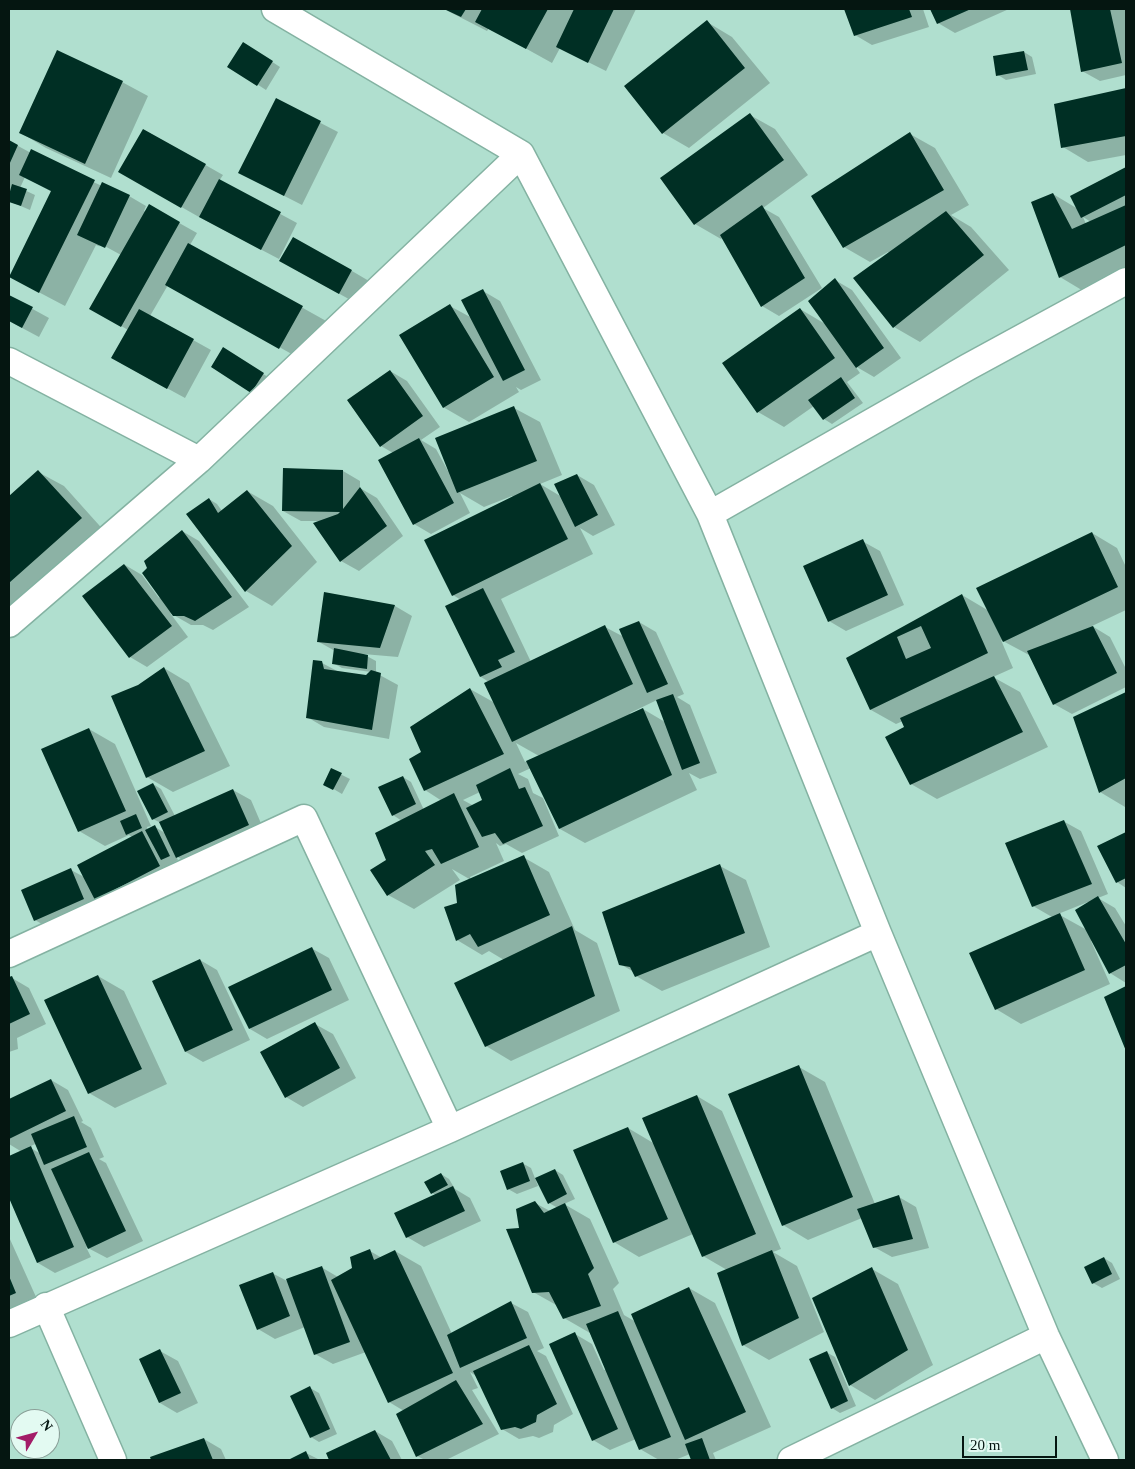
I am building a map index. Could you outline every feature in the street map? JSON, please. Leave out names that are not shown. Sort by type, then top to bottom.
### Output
[{"type":"street","points":[[275,9],[521,154],[710,514],[878,932],[1046,1336],[1105,1460]]},
{"type":"street","points":[[9,624],[199,460],[521,154]]},
{"type":"street","points":[[710,514],[968,367],[1126,282]]},
{"type":"street","points":[[9,361],[199,460]]},
{"type":"street","points":[[9,954],[304,818],[450,1129]]},
{"type":"street","points":[[9,1324],[450,1129],[878,932]]},
{"type":"street","points":[[46,1306],[113,1460]]},
{"type":"street","points":[[791,1460],[1046,1336]]},
{"type":"building","points":[[444,9],[466,9],[461,17]]},
{"type":"building","points":[[482,9],[548,9],[526,49],[475,22]]},
{"type":"building","points":[[574,9],[614,9],[588,63],[556,47]]},
{"type":"building","points":[[844,9],[909,9],[912,17],[854,36]]},
{"type":"building","points":[[930,9],[971,9],[937,24]]},
{"type":"building","points":[[1070,9],[1110,9],[1122,63],[1081,72]]},
{"type":"building","points":[[707,20],[745,68],[662,134],[624,86]]},
{"type":"building","points":[[243,42],[273,61],[257,86],[227,67]]},
{"type":"building","points":[[57,50],[123,81],[85,164],[19,133]]},
{"type":"building","points":[[1024,51],[1028,70],[996,76],[993,56]]},
{"type":"building","points":[[1126,88],[1126,136],[1061,148],[1054,104]]},
{"type":"building","points":[[276,98],[321,121],[284,196],[238,173]]},
{"type":"building","points":[[750,113],[784,160],[694,225],[660,178]]},
{"type":"building","points":[[143,129],[206,164],[181,208],[118,172]]},
{"type":"building","points":[[910,132],[944,190],[843,248],[811,196]]},
{"type":"building","points":[[9,140],[18,145],[9,165]]},
{"type":"building","points":[[31,149],[95,180],[39,293],[9,277],[51,191],[19,175]]},
{"type":"building","points":[[1126,167],[1126,195],[1081,218],[1070,196]]},
{"type":"building","points":[[219,179],[281,212],[261,250],[199,217]]},
{"type":"building","points":[[102,182],[130,195],[105,248],[77,235]]},
{"type":"building","points":[[12,184],[27,189],[21,206],[9,202]]},
{"type":"building","points":[[1053,193],[1072,229],[1126,205],[1126,245],[1059,278],[1031,202]]},
{"type":"building","points":[[149,204],[180,222],[121,327],[89,309]]},
{"type":"building","points":[[762,205],[805,278],[761,307],[720,235]]},
{"type":"building","points":[[946,211],[984,255],[893,328],[853,278]]},
{"type":"building","points":[[293,237],[352,270],[339,294],[279,261]]},
{"type":"building","points":[[188,243],[303,306],[279,349],[165,285]]},
{"type":"building","points":[[835,278],[884,348],[856,368],[808,301]]},
{"type":"building","points":[[483,289],[525,370],[503,381],[461,300]]},
{"type":"building","points":[[9,295],[33,307],[22,328],[9,321]]},
{"type":"building","points":[[450,304],[494,377],[443,408],[399,335]]},
{"type":"building","points":[[800,308],[835,358],[757,413],[722,363]]},
{"type":"building","points":[[139,309],[194,339],[167,389],[111,358]]},
{"type":"building","points":[[223,347],[264,373],[251,393],[211,367]]},
{"type":"building","points":[[390,370],[423,416],[380,447],[347,400]]},
{"type":"building","points":[[841,377],[855,398],[823,420],[808,400]]},
{"type":"building","points":[[514,406],[537,461],[457,493],[435,438]]},
{"type":"building","points":[[419,438],[454,503],[413,525],[378,460]]},
{"type":"building","points":[[283,468],[343,470],[343,509],[360,487],[387,526],[340,562],[313,523],[340,512],[282,511]]},
{"type":"building","points":[[38,470],[82,518],[9,583],[9,496]]},
{"type":"building","points":[[577,474],[598,515],[575,527],[554,484]]},
{"type":"building","points":[[540,483],[568,539],[452,596],[424,540]]},
{"type":"building","points":[[247,490],[292,546],[245,592],[186,514],[209,498],[218,513]]},
{"type":"building","points":[[182,530],[232,597],[195,621],[184,616],[173,616],[142,573],[147,568],[144,561]]},
{"type":"building","points":[[1092,532],[1118,587],[1003,642],[976,588]]},
{"type":"building","points":[[863,539],[888,595],[828,622],[803,566]]},
{"type":"building","points":[[124,564],[172,626],[129,658],[82,596]]},
{"type":"building","points":[[483,588],[515,652],[498,660],[502,667],[480,677],[445,606]]},
{"type":"building","points":[[324,592],[395,605],[380,648],[317,642]]},
{"type":"building","points":[[962,594],[988,653],[870,710],[846,658]],"holes":[[[921,626],[931,648],[906,659],[897,637]]]},
{"type":"building","points":[[639,621],[668,684],[647,693],[619,629]]},
{"type":"building","points":[[605,625],[633,684],[512,742],[484,683]]},
{"type":"building","points":[[1093,626],[1117,673],[1053,705],[1027,651]]},
{"type":"building","points":[[334,648],[368,655],[367,669],[332,664]]},
{"type":"building","points":[[313,660],[322,661],[324,669],[366,675],[371,670],[381,673],[372,730],[306,718]]},
{"type":"building","points":[[164,667],[205,751],[146,778],[111,696],[138,685]]},
{"type":"building","points":[[994,676],[1023,732],[910,785],[885,737],[904,727],[900,718]]},
{"type":"building","points":[[470,688],[504,754],[424,791],[409,759],[421,752],[410,727]]},
{"type":"building","points":[[1126,692],[1126,778],[1099,793],[1073,717]]},
{"type":"building","points":[[673,694],[700,763],[682,770],[656,700]]},
{"type":"building","points":[[643,708],[672,775],[559,829],[526,761]]},
{"type":"building","points":[[89,728],[126,811],[78,832],[41,749]]},
{"type":"building","points":[[331,768],[342,773],[333,790],[323,785]]},
{"type":"building","points":[[510,768],[519,789],[525,787],[543,826],[503,844],[495,833],[482,837],[466,808],[482,800],[476,785]]},
{"type":"building","points":[[403,776],[416,804],[392,816],[378,787]]},
{"type":"building","points":[[153,783],[168,812],[152,820],[137,791]]},
{"type":"building","points":[[233,789],[249,825],[176,858],[159,822]]},
{"type":"building","points":[[454,793],[479,847],[441,864],[432,849],[425,851],[435,865],[387,896],[370,870],[386,860],[375,833]]},
{"type":"building","points":[[136,814],[142,828],[126,835],[120,821]]},
{"type":"building","points":[[1064,820],[1092,884],[1032,907],[1005,843]]},
{"type":"building","points":[[155,825],[170,856],[161,860],[145,830]]},
{"type":"building","points":[[142,831],[160,866],[95,900],[77,865]]},
{"type":"building","points":[[1126,832],[1126,878],[1116,883],[1097,846]]},
{"type":"building","points":[[524,855],[550,915],[478,947],[470,934],[456,941],[444,907],[457,903],[455,885]]},
{"type":"building","points":[[720,864],[745,933],[635,977],[630,967],[619,965],[602,912]]},
{"type":"building","points":[[71,868],[84,899],[34,921],[21,890]]},
{"type":"building","points":[[1098,896],[1126,944],[1126,965],[1109,974],[1075,910]]},
{"type":"building","points":[[1060,913],[1085,970],[995,1010],[969,953]]},
{"type":"building","points":[[572,926],[595,996],[485,1047],[454,983]]},
{"type":"building","points":[[312,947],[332,990],[249,1029],[228,987]]},
{"type":"building","points":[[200,959],[233,1030],[185,1052],[152,981]]},
{"type":"building","points":[[98,975],[142,1069],[88,1094],[44,1000]]},
{"type":"building","points":[[12,976],[30,1014],[9,1024],[9,977]]},
{"type":"building","points":[[1126,986],[1126,1051],[1104,997]]},
{"type":"building","points":[[315,1022],[340,1068],[285,1098],[260,1052]]},
{"type":"building","points":[[799,1065],[853,1197],[782,1226],[728,1094]]},
{"type":"building","points":[[51,1079],[66,1111],[9,1139],[9,1099]]},
{"type":"building","points":[[697,1095],[756,1234],[702,1257],[642,1118]]},
{"type":"building","points":[[74,1116],[87,1147],[44,1165],[31,1134]]},
{"type":"building","points":[[628,1127],[668,1219],[613,1243],[573,1150]]},
{"type":"building","points":[[31,1146],[74,1247],[37,1263],[9,1198],[9,1156]]},
{"type":"building","points":[[89,1152],[126,1231],[88,1249],[51,1169]]},
{"type":"building","points":[[523,1162],[530,1181],[507,1190],[500,1171]]},
{"type":"building","points":[[555,1169],[567,1194],[548,1204],[535,1178]]},
{"type":"building","points":[[441,1173],[448,1185],[431,1194],[424,1182]]},
{"type":"building","points":[[453,1186],[465,1211],[406,1238],[394,1213]]},
{"type":"building","points":[[899,1195],[913,1239],[873,1248],[857,1209]]},
{"type":"building","points":[[535,1201],[544,1213],[565,1203],[594,1268],[588,1274],[601,1306],[563,1319],[549,1292],[532,1293],[506,1229],[519,1228],[516,1209]]},
{"type":"building","points":[[370,1249],[374,1260],[395,1250],[453,1373],[388,1403],[331,1280],[352,1268],[350,1257]]},
{"type":"building","points":[[772,1250],[799,1318],[742,1346],[717,1273]]},
{"type":"building","points":[[1104,1257],[1112,1274],[1092,1284],[1084,1267]]},
{"type":"building","points":[[322,1266],[350,1342],[314,1355],[286,1279]]},
{"type":"building","points":[[872,1267],[908,1350],[849,1386],[812,1298]]},
{"type":"building","points":[[273,1272],[290,1316],[257,1330],[239,1285]]},
{"type":"building","points":[[9,1276],[16,1293],[9,1296]]},
{"type":"building","points":[[689,1287],[746,1412],[685,1440],[631,1314]]},
{"type":"building","points":[[511,1301],[527,1338],[460,1368],[447,1335]]},
{"type":"building","points":[[618,1311],[671,1437],[639,1450],[586,1324]]},
{"type":"building","points":[[575,1332],[618,1429],[592,1441],[549,1344]]},
{"type":"building","points":[[529,1345],[557,1404],[537,1415],[536,1422],[521,1429],[515,1427],[501,1430],[473,1371]]},
{"type":"building","points":[[160,1349],[181,1393],[159,1403],[139,1359]]},
{"type":"building","points":[[827,1351],[848,1401],[831,1409],[809,1359]]},
{"type":"building","points":[[456,1380],[483,1424],[416,1457],[396,1414]]},
{"type":"building","points":[[310,1386],[330,1429],[310,1438],[290,1396]]},
{"type":"building","points":[[375,1430],[391,1460],[329,1460],[326,1453]]},
{"type":"building","points":[[204,1438],[213,1460],[151,1460],[150,1457]]},
{"type":"building","points":[[702,1438],[710,1460],[691,1460],[685,1444]]},
{"type":"building","points":[[306,1451],[310,1460],[288,1460]]}]
